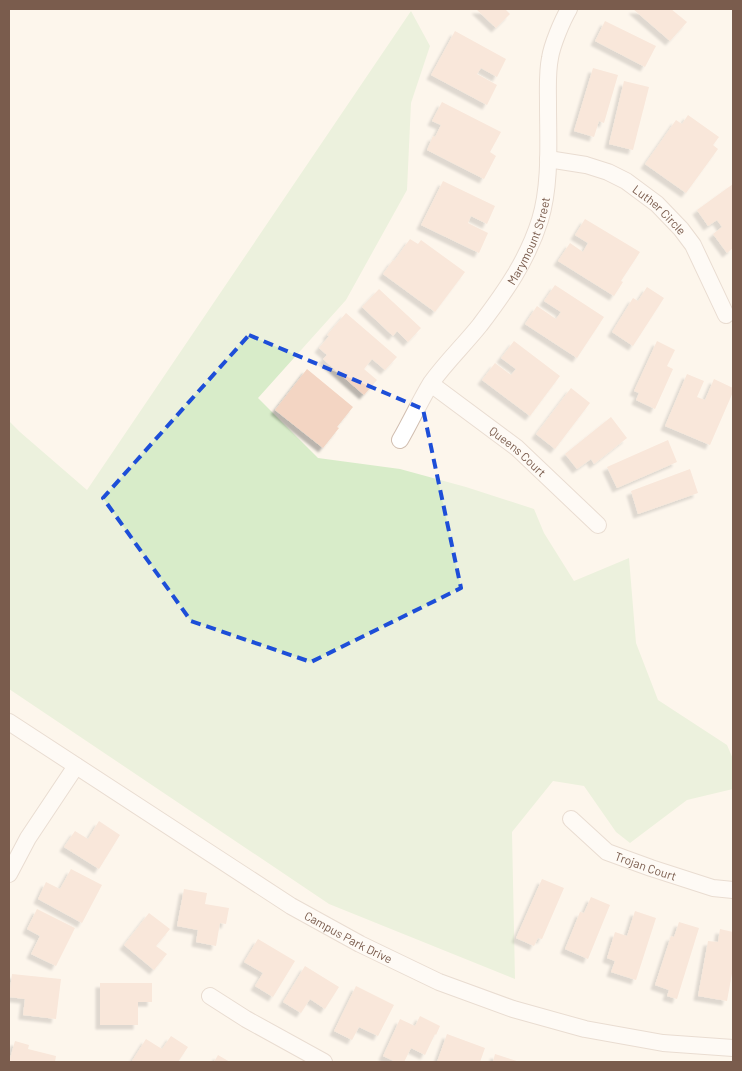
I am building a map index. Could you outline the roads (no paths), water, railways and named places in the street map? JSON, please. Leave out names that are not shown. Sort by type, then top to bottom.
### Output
[{"type":"street","name":"Marymount Street","points":[[400,440],[431,384],[479,326],[517,273],[531,246],[540,218],[546,186],[550,56],[569,9]]},
{"type":"street","name":"Luther Circle","points":[[548,159],[586,165],[608,172],[626,181],[657,204],[681,229],[693,245],[726,315]]},
{"type":"street","name":"Queens Court","points":[[431,384],[517,448],[598,525]]},
{"type":"street","name":"Campus Park Drive","points":[[9,722],[291,906],[360,944],[439,982],[513,1009],[585,1029],[663,1043],[733,1048]]},
{"type":"street","points":[[9,874],[28,838],[76,766]]},
{"type":"street","name":"Trojan Court","points":[[571,819],[607,852],[713,888],[733,890]]},
{"type":"street","points":[[210,996],[246,1019],[324,1062]]}]
